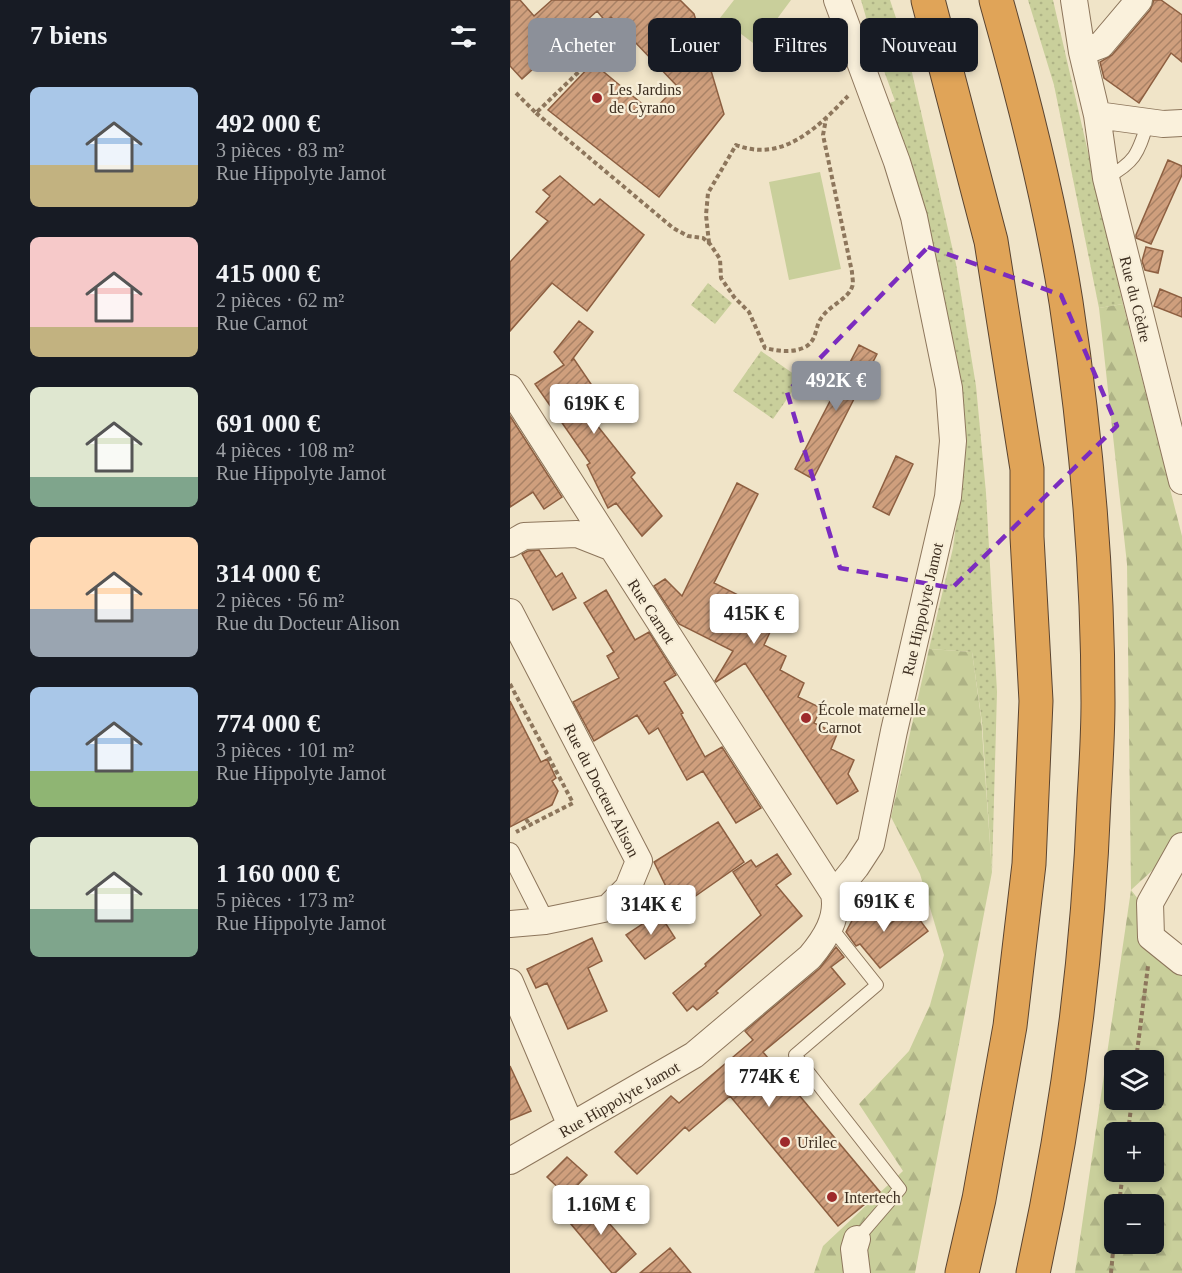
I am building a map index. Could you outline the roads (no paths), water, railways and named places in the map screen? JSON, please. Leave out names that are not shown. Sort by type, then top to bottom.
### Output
[{"type":"highway","points":[[928,0],[991,241],[1027,469],[1027,537],[1036,701],[1029,864],[1010,1026],[979,1199],[962,1273]]},
{"type":"highway","points":[[996,0],[1018,80],[1046,202],[1065,302],[1089,488],[1098,704],[1092,870],[1076,1030],[1046,1214],[1032,1273]]},
{"type":"street","name":"Rue Hippolyte Jamot","points":[[510,1161],[694,1055],[810,957],[819,946],[836,914],[834,894],[871,844],[894,730],[948,497],[953,441],[949,388],[914,217],[897,162],[837,0]]},
{"type":"street","name":"Rue du Cèdre","points":[[1074,0],[1106,178],[1182,481]]},
{"type":"street","points":[[1082,52],[1101,45],[1139,0]]},
{"type":"street","points":[[1096,115],[1148,122],[1182,123]]},
{"type":"street","name":"Rue Carnot","points":[[510,388],[834,894]]},
{"type":"street","points":[[515,532],[578,534],[610,547]]},
{"type":"street","name":"Rue du Docteur Alison","points":[[510,612],[639,861],[628,888],[608,908],[545,921],[510,924]]},
{"type":"street","points":[[1182,846],[1150,903],[1151,937],[1182,962]]},
{"type":"street","points":[[510,852],[545,921]]},
{"type":"street","points":[[510,982],[515,1009],[571,1126]]},
{"type":"street","points":[[857,1239],[854,1249],[857,1273]]},
{"type":"lane","points":[[1106,178],[1125,168],[1133,159],[1140,147],[1148,122]]},
{"type":"lane","points":[[830,926],[877,985],[795,1055],[900,1189],[857,1239]]},
{"type":"place","name":"Les Jardins de Cyrano","points":[[597,98]]},
{"type":"place","name":"École maternelle Carnot","points":[[806,718]]},
{"type":"place","name":"Urilec","points":[[785,1142]]},
{"type":"place","name":"Intertech","points":[[832,1197]]}]
